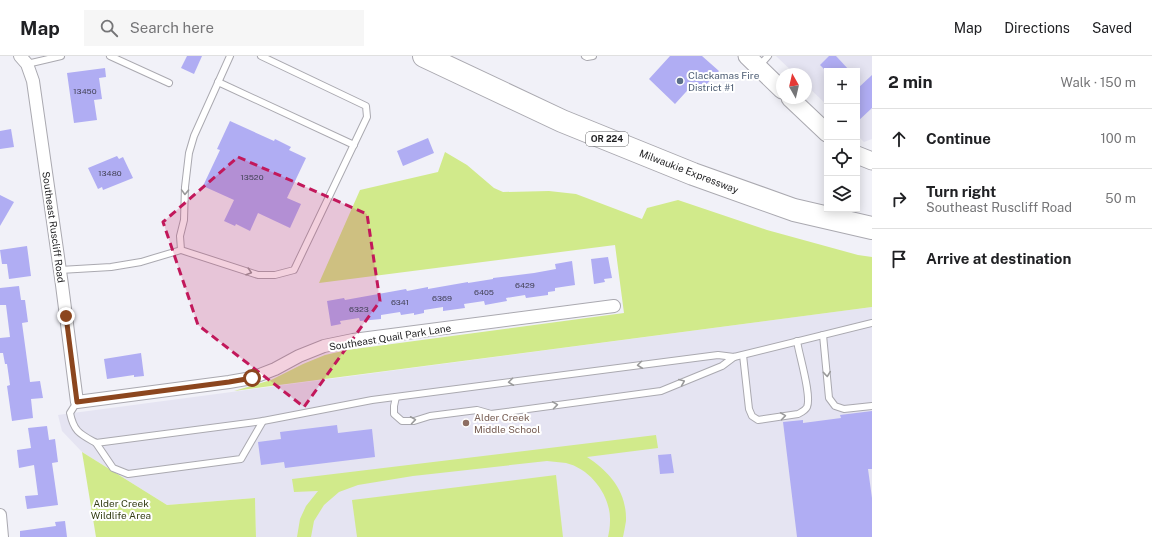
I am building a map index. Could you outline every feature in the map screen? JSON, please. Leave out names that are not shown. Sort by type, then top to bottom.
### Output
[{"type":"highway","name":"Milwaukie Expressway","points":[[424,56],[562,121],[693,174],[794,210],[872,228]]},
{"type":"street","name":"Southeast Ruscliff Road","points":[[24,60],[33,81],[77,402]]},
{"type":"street","points":[[758,60],[776,82]]},
{"type":"street","points":[[796,104],[824,130]]},
{"type":"street","points":[[860,156],[872,161]]},
{"type":"street","name":"Southeast Quail Park Lane","points":[[77,402],[252,378],[324,346],[352,340],[614,306]]},
{"type":"street","points":[[0,515],[2,537]]},
{"type":"lane","points":[[24,60],[61,56]]},
{"type":"lane","points":[[110,56],[169,83]]},
{"type":"lane","points":[[181,250],[180,236],[184,220],[188,153],[194,136],[230,56]]},
{"type":"lane","points":[[60,270],[111,267],[141,262],[181,250],[258,275],[275,276],[294,270],[367,117],[366,106],[261,56]]},
{"type":"lane","points":[[585,56],[593,56]]},
{"type":"lane","points":[[218,82],[354,145]]},
{"type":"lane","points":[[96,442],[262,421],[372,400],[718,355],[734,357],[872,323]]},
{"type":"lane","points":[[823,335],[829,398],[835,406],[844,409],[872,406]]},
{"type":"lane","points":[[743,355],[749,409],[752,416],[758,420],[798,414],[807,408],[808,403],[803,366],[798,352],[797,342]]},
{"type":"lane","points":[[396,397],[394,414],[402,421],[414,421],[430,416],[477,410],[491,414],[661,391],[722,366],[734,357]]},
{"type":"lane","points":[[77,402],[70,413],[72,423],[79,433],[96,442],[113,468],[128,474],[242,458],[262,421]]},
{"type":"highlighted area","points":[[238,157],[367,214],[380,301],[304,407],[198,325],[163,222]]},
{"type":"shaded area","points":[[776,56],[872,56],[872,139],[864,142],[860,138],[860,68],[824,68],[824,102],[812,91],[812,68],[789,68]]},
{"type":"shaded area","name":"Alder Creek Middle School","points":[[872,307],[872,537],[256,537],[255,498],[167,505],[82,452],[62,431],[58,415]]},
{"type":"green space","points":[[445,152],[467,165],[494,188],[503,192],[549,191],[576,194],[642,219],[647,208],[678,200],[767,230],[858,255],[872,257],[872,307],[234,391],[271,380],[325,355],[347,350],[624,313],[615,245],[319,283],[360,190],[438,172]]},
{"type":"green space","points":[[656,435],[658,448],[587,457],[610,476],[620,492],[626,511],[623,537],[608,537],[610,521],[607,502],[598,485],[591,477],[575,466],[566,463],[547,461],[413,476],[358,485],[339,492],[324,505],[314,521],[311,537],[297,537],[300,519],[306,506],[318,491],[294,492],[292,479]]},
{"type":"green space","name":"Alder Creek Wildlife Area","points":[[82,452],[167,505],[255,498],[256,537],[96,537]]},
{"type":"green space","points":[[556,475],[563,537],[357,537],[352,500]]},
{"type":"building","points":[[187,56],[202,56],[194,74],[181,68]]},
{"type":"building","name":"Clackamas Fire District #1","points":[[670,56],[702,56],[719,71],[702,89],[695,82],[675,104],[649,79]]},
{"type":"building","points":[[829,56],[836,56],[847,68],[824,69],[820,65]]},
{"type":"building","points":[[105,68],[106,77],[99,78],[102,99],[94,100],[97,120],[74,123],[67,73]]},
{"type":"building","points":[[872,75],[872,108],[860,119],[860,104],[860,86]]},
{"type":"building","points":[[230,121],[274,141],[275,139],[291,147],[289,150],[306,158],[287,198],[301,204],[290,228],[258,213],[250,231],[236,224],[235,226],[224,221],[234,200],[203,186],[220,150],[217,149]]},
{"type":"building","points":[[11,129],[14,147],[0,149],[0,131]]},
{"type":"building","points":[[428,138],[434,153],[403,166],[397,151]]},
{"type":"building","points":[[117,156],[119,159],[123,157],[133,178],[103,190],[102,187],[98,189],[88,168]]},
{"type":"building","points":[[0,195],[14,202],[0,226]]},
{"type":"building","points":[[27,246],[31,276],[9,279],[7,264],[2,264],[0,250]]},
{"type":"building","points":[[608,257],[612,278],[604,279],[605,282],[594,284],[591,259]]},
{"type":"building","points":[[572,261],[575,285],[555,288],[555,291],[548,292],[548,295],[526,298],[525,295],[506,298],[507,301],[485,305],[484,301],[464,304],[465,308],[443,311],[443,307],[424,310],[424,313],[414,315],[414,313],[401,315],[400,312],[381,315],[381,319],[360,321],[359,318],[340,321],[341,324],[331,326],[327,301],[344,298],[345,300],[406,289],[407,291],[428,287],[428,289],[534,273],[556,269],[555,264]]},
{"type":"building","points":[[19,286],[21,300],[25,300],[28,322],[22,323],[30,382],[40,381],[43,398],[31,399],[33,418],[12,421],[7,386],[10,385],[7,364],[5,364],[3,353],[0,353],[0,338],[10,337],[6,305],[0,305],[0,288]]},
{"type":"building","points":[[141,353],[144,376],[134,377],[134,375],[107,379],[104,359]]},
{"type":"building","points":[[872,411],[872,469],[868,469],[872,498],[872,537],[797,537],[783,422],[803,420],[803,423],[841,418],[840,415]]},
{"type":"building","points":[[337,425],[338,433],[372,429],[375,457],[285,468],[284,462],[261,465],[258,442],[281,439],[280,432]]},
{"type":"building","points":[[47,426],[49,440],[55,439],[58,462],[52,463],[58,505],[27,509],[25,496],[38,495],[34,465],[19,468],[17,450],[31,448],[28,428]]},
{"type":"building","points":[[671,454],[674,473],[660,474],[658,455]]},
{"type":"building","points":[[65,521],[67,537],[20,537],[20,531],[56,526],[55,522]]},
{"type":"place","name":"Clackamas Fire District #1","points":[[680,81]]},
{"type":"place","name":"Alder Creek Middle School","points":[[466,423]]},
{"type":"route","points":[[66,316],[77,402],[252,378]]}]
